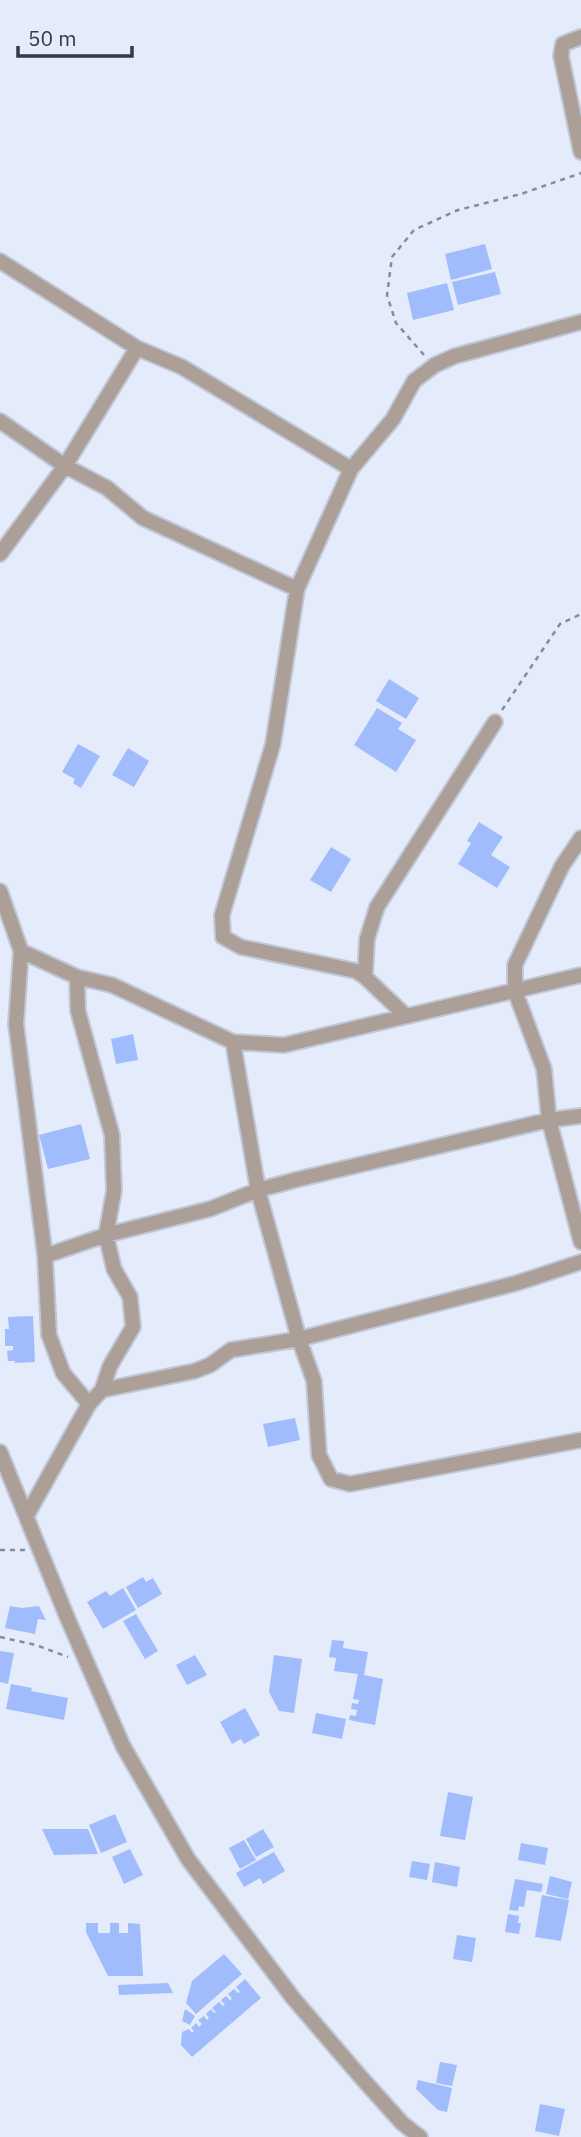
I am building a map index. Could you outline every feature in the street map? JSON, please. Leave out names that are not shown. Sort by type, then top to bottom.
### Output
[{"type":"street","points":[[581,37],[563,44],[561,56],[581,152]]},
{"type":"street","points":[[0,261],[137,348],[182,367],[351,469]]},
{"type":"street","points":[[406,1016],[365,976],[356,971],[241,947],[223,937],[222,915],[273,744],[298,589],[351,469],[393,419],[414,381],[435,365],[454,356],[581,322]]},
{"type":"street","points":[[0,554],[65,466],[137,348]]},
{"type":"street","points":[[0,421],[65,466],[107,488],[143,518],[298,589]]},
{"type":"street","points":[[365,976],[367,939],[377,907],[495,722]]},
{"type":"street","points":[[581,838],[562,866],[515,965],[515,990],[544,1069],[550,1120],[581,1242]]},
{"type":"street","points":[[0,891],[20,951],[16,1024],[46,1256],[50,1335],[63,1373],[89,1404]]},
{"type":"street","points":[[20,951],[77,977],[112,985],[233,1042],[284,1045],[581,975]]},
{"type":"street","points":[[27,1515],[89,1404],[102,1390],[110,1366],[133,1327],[130,1297],[114,1269],[106,1235],[114,1191],[111,1135],[78,1011],[77,977]]},
{"type":"street","points":[[233,1042],[258,1190],[299,1339],[314,1381],[319,1455],[331,1479],[350,1484],[581,1440]]},
{"type":"street","points":[[46,1256],[106,1235],[210,1209],[258,1190],[550,1120],[581,1116]]},
{"type":"street","points":[[102,1390],[195,1371],[211,1365],[231,1350],[299,1339],[517,1283],[581,1262]]},
{"type":"street","points":[[0,1452],[123,1746],[188,1859],[301,2007],[402,2123],[420,2137]]},
{"type":"path","points":[[435,365],[396,323],[387,295],[392,257],[414,230],[458,210],[521,194],[581,173]]},
{"type":"path","points":[[495,722],[560,624],[581,614]]},
{"type":"path","points":[[0,1550],[40,1550]]},
{"type":"path","points":[[0,1637],[36,1645],[88,1665]]},
{"type":"building","points":[[485,244],[492,269],[451,280],[445,254]]},
{"type":"building","points":[[495,272],[501,294],[458,305],[452,282]]},
{"type":"building","points":[[447,283],[454,310],[413,320],[407,293]]},
{"type":"building","points":[[389,679],[419,698],[406,719],[376,701]]},
{"type":"building","points":[[377,708],[402,723],[398,729],[416,740],[396,772],[354,745]]},
{"type":"building","points":[[78,744],[100,756],[81,788],[73,783],[75,779],[62,772]]},
{"type":"building","points":[[128,748],[149,761],[134,787],[112,775]]},
{"type":"building","points":[[479,822],[503,837],[491,855],[510,867],[497,888],[458,864],[471,843],[467,841]]},
{"type":"building","points":[[331,847],[351,859],[331,892],[310,880]]},
{"type":"building","points":[[133,1034],[138,1060],[116,1064],[111,1039]]},
{"type":"building","points":[[81,1124],[90,1159],[48,1169],[39,1135]]},
{"type":"building","points":[[33,1316],[35,1362],[8,1361],[7,1351],[13,1350],[13,1346],[5,1346],[5,1329],[9,1329],[8,1317]]},
{"type":"building","points":[[295,1418],[300,1440],[268,1447],[263,1424]]},
{"type":"building","points":[[143,1577],[146,1582],[153,1578],[162,1594],[138,1608],[126,1587]]},
{"type":"building","points":[[123,1588],[136,1610],[103,1629],[87,1602],[106,1591],[110,1596]]},
{"type":"building","points":[[10,1606],[39,1606],[46,1620],[38,1619],[35,1634],[5,1628]]},
{"type":"building","points":[[136,1614],[158,1651],[145,1659],[123,1621]]},
{"type":"building","points":[[332,1640],[344,1641],[343,1648],[368,1652],[364,1675],[383,1679],[375,1725],[349,1720],[350,1715],[356,1716],[357,1710],[351,1709],[352,1703],[358,1704],[359,1700],[353,1699],[358,1674],[334,1671],[336,1658],[329,1657]]},
{"type":"building","points":[[0,1651],[14,1653],[8,1684],[0,1682]]},
{"type":"building","points":[[195,1655],[207,1675],[187,1685],[176,1665]]},
{"type":"building","points":[[274,1655],[302,1659],[294,1713],[279,1711],[269,1692]]},
{"type":"building","points":[[11,1684],[68,1698],[64,1720],[6,1709]]},
{"type":"building","points":[[245,1708],[260,1735],[244,1744],[241,1739],[232,1744],[220,1722]]},
{"type":"building","points":[[316,1713],[346,1719],[342,1739],[312,1733]]},
{"type":"building","points":[[448,1792],[473,1797],[465,1840],[440,1836]]},
{"type":"building","points":[[115,1814],[127,1842],[101,1853],[89,1825]]},
{"type":"building","points":[[42,1829],[88,1829],[98,1854],[54,1855]]},
{"type":"building","points":[[263,1829],[274,1847],[256,1857],[246,1839]]},
{"type":"building","points":[[244,1840],[256,1860],[240,1869],[229,1848]]},
{"type":"building","points":[[521,1843],[548,1848],[545,1865],[518,1860]]},
{"type":"building","points":[[130,1849],[143,1875],[124,1884],[112,1857]]},
{"type":"building","points":[[274,1852],[285,1871],[263,1884],[260,1878],[244,1887],[236,1873]]},
{"type":"building","points":[[412,1861],[430,1864],[427,1880],[409,1877]]},
{"type":"building","points":[[435,1862],[460,1867],[457,1887],[432,1882]]},
{"type":"building","points":[[550,1876],[572,1882],[568,1899],[546,1894]]},
{"type":"building","points":[[515,1879],[543,1884],[541,1892],[527,1890],[524,1907],[519,1906],[518,1911],[509,1910]]},
{"type":"building","points":[[542,1895],[569,1900],[561,1941],[535,1937]]},
{"type":"building","points":[[508,1914],[519,1916],[519,1934],[505,1932]]},
{"type":"building","points":[[86,1923],[98,1923],[98,1933],[110,1933],[110,1923],[119,1923],[119,1933],[128,1933],[128,1923],[140,1924],[143,1976],[108,1976],[86,1932]]},
{"type":"building","points":[[457,1935],[476,1938],[472,1962],[453,1959]]},
{"type":"building","points":[[224,1954],[242,1974],[196,2014],[186,2003],[192,1981]]},
{"type":"building","points":[[245,1979],[261,1998],[192,2057],[181,2045],[182,2032],[189,2029],[192,2033],[194,2031],[191,2028],[196,2023],[199,2027],[202,2024],[198,2020],[204,2016],[207,2020],[209,2018],[206,2014],[211,2009],[216,2012],[212,2008],[219,2002],[225,2005],[221,2000],[226,1996],[232,1999],[228,1994],[234,1989],[240,1992],[236,1987]]},
{"type":"building","points":[[168,1983],[173,1993],[119,1995],[118,1985]]},
{"type":"building","points":[[185,2009],[195,2016],[190,2025],[182,2021]]},
{"type":"building","points":[[440,2062],[457,2065],[452,2086],[436,2083]]},
{"type":"building","points":[[418,2080],[452,2088],[447,2112],[438,2110],[416,2089]]},
{"type":"building","points":[[540,2104],[565,2109],[559,2136],[535,2131]]}]
